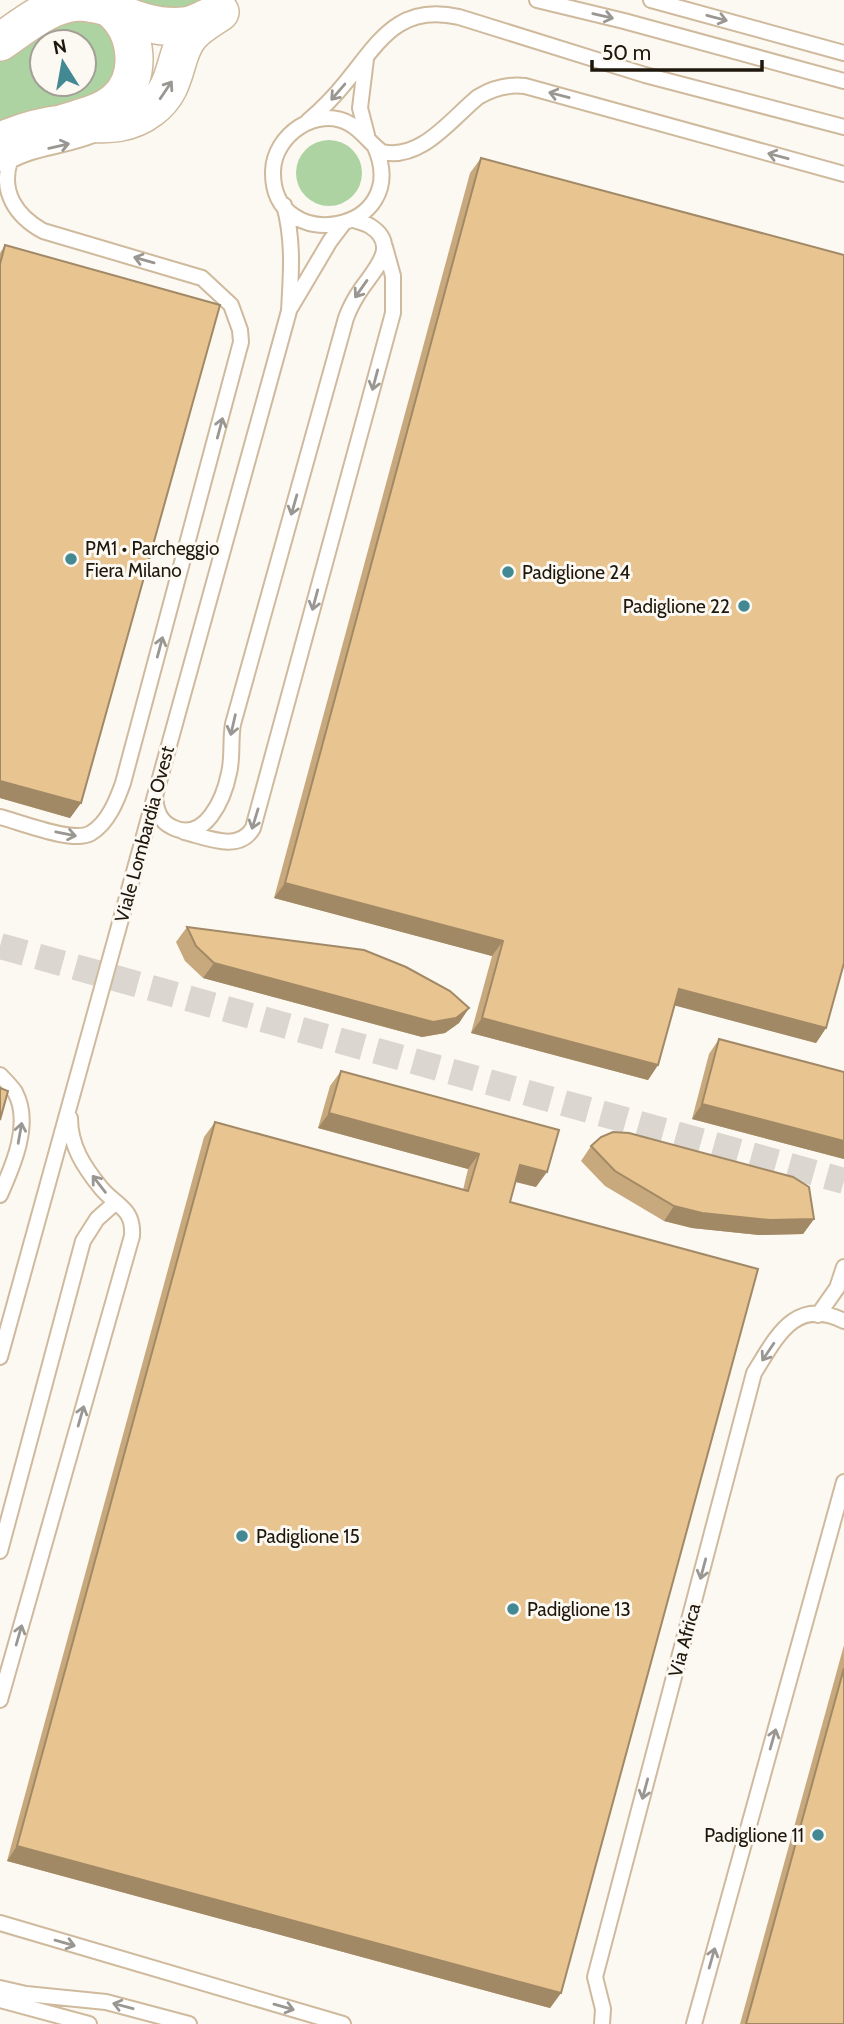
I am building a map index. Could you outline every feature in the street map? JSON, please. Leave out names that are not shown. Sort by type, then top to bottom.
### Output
[{"type":"street","points":[[0,42],[59,6],[81,2],[106,4],[130,18],[157,25],[186,26],[228,6]]},
{"type":"street","points":[[4,157],[40,128],[61,124],[107,108],[119,99],[131,80],[134,66],[131,40],[125,25],[106,4]]},
{"type":"street","points":[[61,124],[118,124],[130,121],[154,107],[173,79],[189,36],[228,6]]},
{"type":"lane","points":[[537,0],[844,81]]},
{"type":"lane","points":[[651,0],[844,52]]},
{"type":"lane","points":[[155,794],[155,806],[163,822],[179,830],[228,842],[244,838],[253,828],[393,313],[393,275],[380,235],[367,224],[349,222],[317,226],[293,215],[284,205],[274,182],[275,159],[285,139],[326,106],[382,36],[420,15],[445,14],[645,75],[844,127]]},
{"type":"lane","points":[[349,222],[365,213],[378,192],[381,171],[380,159],[371,142],[360,108],[366,56]]},
{"type":"lane","points":[[305,124],[328,119],[349,123],[389,154],[411,150],[429,141],[487,92],[513,85],[525,86],[844,174]]},
{"type":"lane","points":[[0,817],[69,836],[83,837],[93,833],[115,804],[124,783],[241,342],[240,330],[231,305],[202,278],[43,231],[22,218],[10,205],[2,189],[4,157],[24,155],[75,142],[118,124]]},
{"type":"lane","name":"Viale Lombardia Ovest","points":[[0,1357],[289,311],[292,250],[290,225],[284,205]]},
{"type":"lane","name":"Viale Lombardia Ovest","points":[[289,311],[330,241],[349,222]]},
{"type":"lane","points":[[179,830],[188,831],[203,825],[217,806],[228,779],[233,724],[346,318],[351,303],[378,268],[382,259],[383,243]]},
{"type":"lane","points":[[0,1075],[15,1091],[22,1112],[21,1131],[0,1195]]},
{"type":"lane","points":[[0,1700],[132,1236],[128,1213],[102,1189],[78,1156],[70,1130],[70,1103]]},
{"type":"lane","points":[[0,1550],[83,1241],[97,1219],[116,1202]]},
{"type":"lane","points":[[844,1267],[837,1288],[818,1315],[844,1321]]},
{"type":"lane","name":"Via Africa","points":[[602,2024],[603,2009],[595,1977],[754,1373],[788,1323],[806,1314],[818,1315]]},
{"type":"lane","points":[[694,2024],[844,1482]]},
{"type":"lane","points":[[0,1923],[343,2024]]},
{"type":"lane","points":[[0,1988],[26,1994],[106,2002],[189,2024]]},
{"type":"lane","points":[[0,2000],[89,2024]]},
{"type":"green space","points":[[127,0],[212,0],[170,9]]},
{"type":"green space","points":[[67,17],[96,19],[116,33],[116,88],[98,94],[98,28],[49,28]]},
{"type":"green space","points":[[28,41],[28,98],[85,98],[0,125],[0,59]]},
{"type":"green space","points":[[329,140],[342,143],[352,150],[359,160],[362,173],[359,186],[352,196],[342,203],[329,206],[316,203],[306,196],[299,186],[296,173],[299,160],[306,150],[316,143]]},
{"type":"building","points":[[481,158],[844,255],[844,963],[826,1028],[679,989],[658,1065],[482,1018],[503,941],[285,883]]},
{"type":"building","name":"PM1 • Parcheggio Fiera Milano","points":[[5,245],[220,305],[81,803],[0,781],[0,264]]},
{"type":"building","points":[[187,927],[364,950],[406,967],[450,991],[469,1008],[456,1018],[433,1022],[214,963],[196,946]]},
{"type":"building","points":[[719,1039],[844,1072],[844,1141],[702,1104]]},
{"type":"building","points":[[341,1071],[559,1130],[547,1172],[520,1165],[510,1202],[758,1269],[561,1993],[17,1846],[215,1122],[468,1191],[479,1154],[329,1113]]},
{"type":"building","points":[[0,1088],[8,1091],[0,1120]]},
{"type":"building","points":[[613,1132],[629,1133],[793,1177],[809,1187],[814,1219],[770,1220],[702,1213],[674,1206],[615,1171],[591,1146],[601,1137]]},
{"type":"building","name":"Padiglione 11","points":[[844,1668],[844,2024],[746,2024]]},
{"type":"tunnel","points":[[0,946],[844,1181]]},
{"type":"place","name":"PM1 • Parcheggio Fiera Milano","points":[[71,559]]},
{"type":"place","name":"Padiglione 24","points":[[508,572]]},
{"type":"place","name":"Padiglione 22","points":[[744,606]]},
{"type":"place","name":"Padiglione 15","points":[[242,1536]]},
{"type":"place","name":"Padiglione 13","points":[[513,1609]]},
{"type":"place","name":"Padiglione 11","points":[[818,1835]]}]
